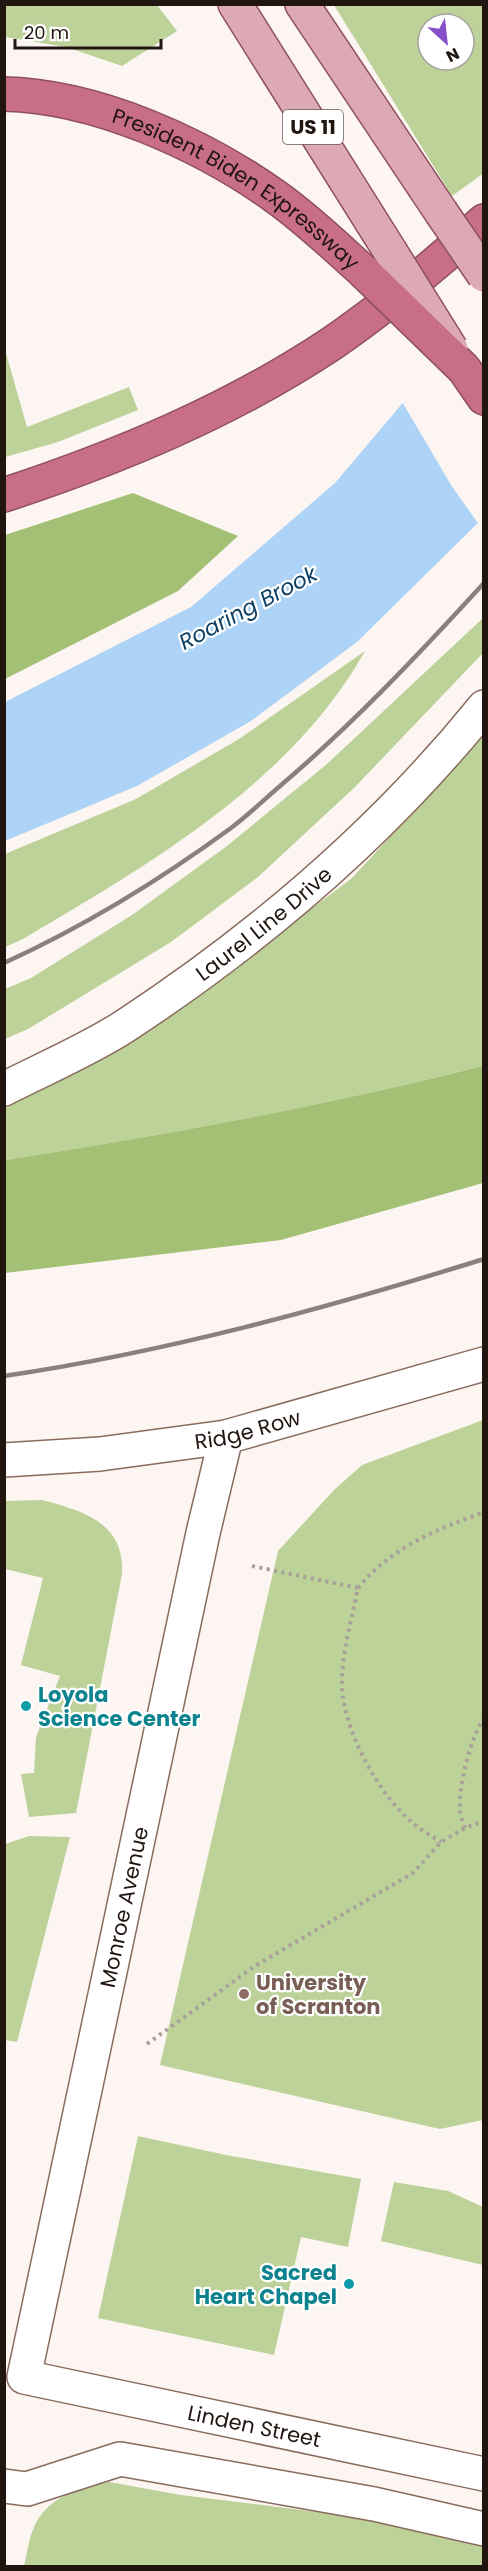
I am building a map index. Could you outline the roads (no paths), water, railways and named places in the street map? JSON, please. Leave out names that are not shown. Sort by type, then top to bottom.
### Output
[{"type":"highway","name":"President Biden Expressway","points":[[4,94],[70,102],[124,118],[177,140],[227,166],[276,197],[364,272],[464,369]]},
{"type":"highway","points":[[4,495],[131,449],[199,419],[267,382],[330,344],[383,306],[483,221]]},
{"type":"highway","name":"US 11","points":[[464,369],[483,398]]},
{"type":"main road","name":"US 11","points":[[235,4],[464,369]]},
{"type":"main road","points":[[302,4],[483,275]]},
{"type":"street","name":"Laurel Line Drive","points":[[4,1089],[124,1027],[234,949],[337,864],[458,738],[483,707]]},
{"type":"street","name":"Ridge Row","points":[[4,1460],[100,1454],[226,1437],[483,1364]]},
{"type":"street","name":"Monroe Avenue","points":[[24,2377],[203,1533],[226,1437]]},
{"type":"street","name":"Linden Street","points":[[24,2377],[483,2474]]},
{"type":"street","points":[[4,2486],[27,2489],[120,2459],[374,2504],[483,2529]]},
{"type":"water","name":"Roaring Brook","points":[[483,308],[483,518],[357,642],[251,721],[137,786],[5,841],[5,702],[191,607],[335,483]]},
{"type":"railway","points":[[4,963],[64,934],[121,901],[177,866],[237,823],[359,713],[484,583]]},
{"type":"railway","points":[[4,1376],[126,1354],[246,1327],[366,1295],[484,1259]]},
{"type":"place","name":"Loyola Science Center","points":[[26,1706]]},
{"type":"place","name":"University of Scranton","points":[[244,1994]]},
{"type":"place","name":"Sacred Heart Chapel","points":[[349,2284]]}]
